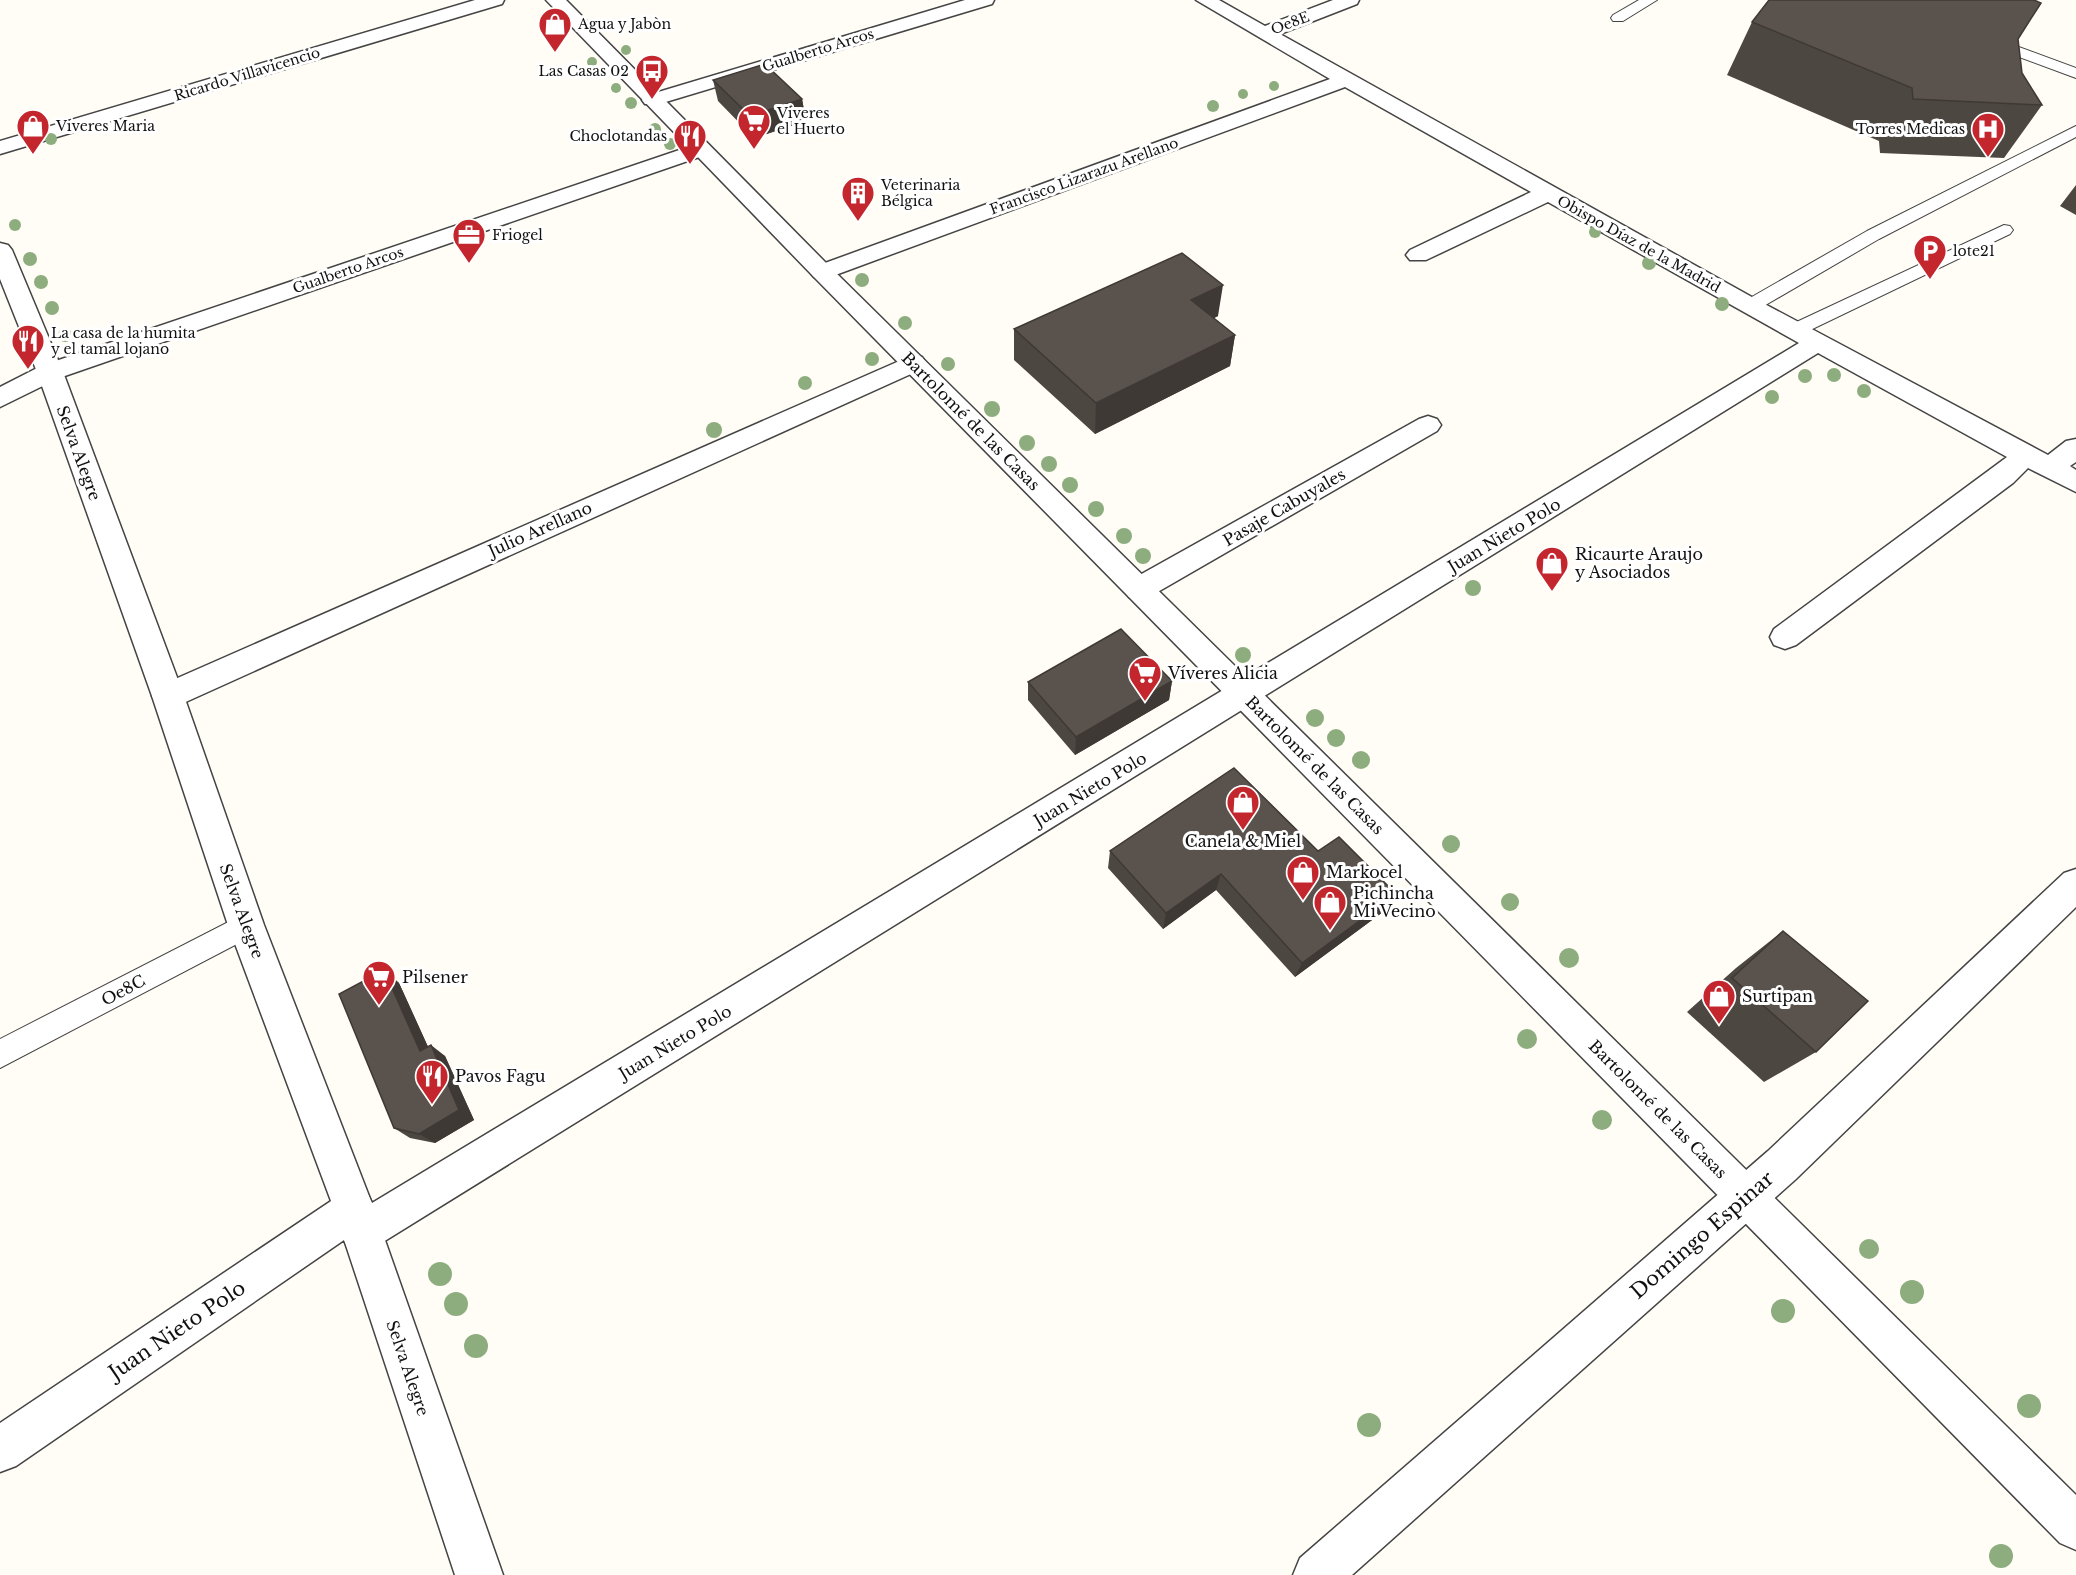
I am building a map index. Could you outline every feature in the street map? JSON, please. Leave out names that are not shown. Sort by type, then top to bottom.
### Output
[{"type":"street","name":"Ricardo Villavicencio","points":[[0,148],[495,0]]},
{"type":"street","name":"Bartolomé de las Casas","points":[[555,0],[700,150],[2076,1527]]},
{"type":"street","name":"Gualberto Arcos","points":[[652,100],[985,0]]},
{"type":"street","name":"Obispo Díaz de la Madrid","points":[[1206,0],[1750,306],[2076,482]]},
{"type":"street","name":"Oe8E","points":[[1264,33],[1350,0]]},
{"type":"street","name":"Francisco Lizarazu Arellano","points":[[822,272],[1346,80]]},
{"type":"street","name":"Gualberto Arcos","points":[[0,398],[50,372],[700,150]]},
{"type":"street","points":[[1418,255],[1548,193]]},
{"type":"street","name":"Selva Alegre","points":[[0,250],[50,372],[168,696],[246,925],[358,1221],[479,1575]]},
{"type":"street","name":"Juan Nieto Polo","points":[[0,1450],[358,1221],[1244,694],[1806,337]]},
{"type":"street","name":"Julio Arellano","points":[[168,696],[913,363]]},
{"type":"street","name":"Pasaje Cabuyales","points":[[1139,589],[1428,424]]},
{"type":"street","points":[[1785,637],[2003,476],[2076,448]]},
{"type":"street","name":"Domingo Espinar","points":[[1317,1575],[1782,1165],[2076,884]]},
{"type":"lane","points":[[1618,18],[1650,0]]},
{"type":"lane","points":[[1967,33],[2076,74]]},
{"type":"lane","points":[[1750,306],[1873,235],[2076,131]]},
{"type":"lane","points":[[1806,337],[2004,230]]},
{"type":"lane","name":"Oe8C","points":[[0,1054],[246,925]]},
{"type":"building","points":[[1769,0],[2034,0],[2041,3],[2018,39],[2022,73],[2042,105],[1913,99],[1912,88],[1752,22]]},
{"type":"building","points":[[765,64],[802,99],[750,116],[713,80]]},
{"type":"building","points":[[1182,253],[1223,285],[1191,300],[1235,335],[1096,403],[1014,329]]},
{"type":"building","points":[[1121,629],[1172,681],[1076,737],[1028,682]]},
{"type":"building","points":[[1234,768],[1318,851],[1339,837],[1396,894],[1302,963],[1221,874],[1166,913],[1110,851]]},
{"type":"building","points":[[1783,931],[1868,1001],[1816,1052],[1732,978]]},
{"type":"building","points":[[384,970],[420,1051],[431,1045],[459,1110],[419,1134],[394,1128],[339,994]]},
{"type":"place","name":"Agua y Jabòn","points":[[555,53]]},
{"type":"place","name":"Las Casas 02","points":[[652,100]]},
{"type":"place","name":"Viveres el Huerto","points":[[754,150]]},
{"type":"place","name":"Viveres Maria","points":[[33,155]]},
{"type":"place","name":"Torres Medicas","points":[[1988,158]]},
{"type":"place","name":"Choclotandas","points":[[690,165]]},
{"type":"place","name":"Veterinaria Bélgica","points":[[858,222]]},
{"type":"place","name":"Friogel","points":[[469,264]]},
{"type":"place","name":"lote21","points":[[1930,280]]},
{"type":"place","name":"La casa de la humita y el tamal lojano","points":[[28,370]]},
{"type":"place","name":"Ricaurte Araujo y Asociados","points":[[1552,592]]},
{"type":"place","name":"Víveres Alicia","points":[[1145,702]]},
{"type":"place","name":"Canela & Miel","points":[[1243,831]]},
{"type":"place","name":"Markocel","points":[[1303,901]]},
{"type":"place","name":"Pichincha Mi Vecino","points":[[1330,931]]},
{"type":"place","name":"Pilsener","points":[[379,1006]]},
{"type":"place","name":"Surtipan","points":[[1719,1025]]},
{"type":"place","name":"Pavos Fagu","points":[[432,1105]]}]
